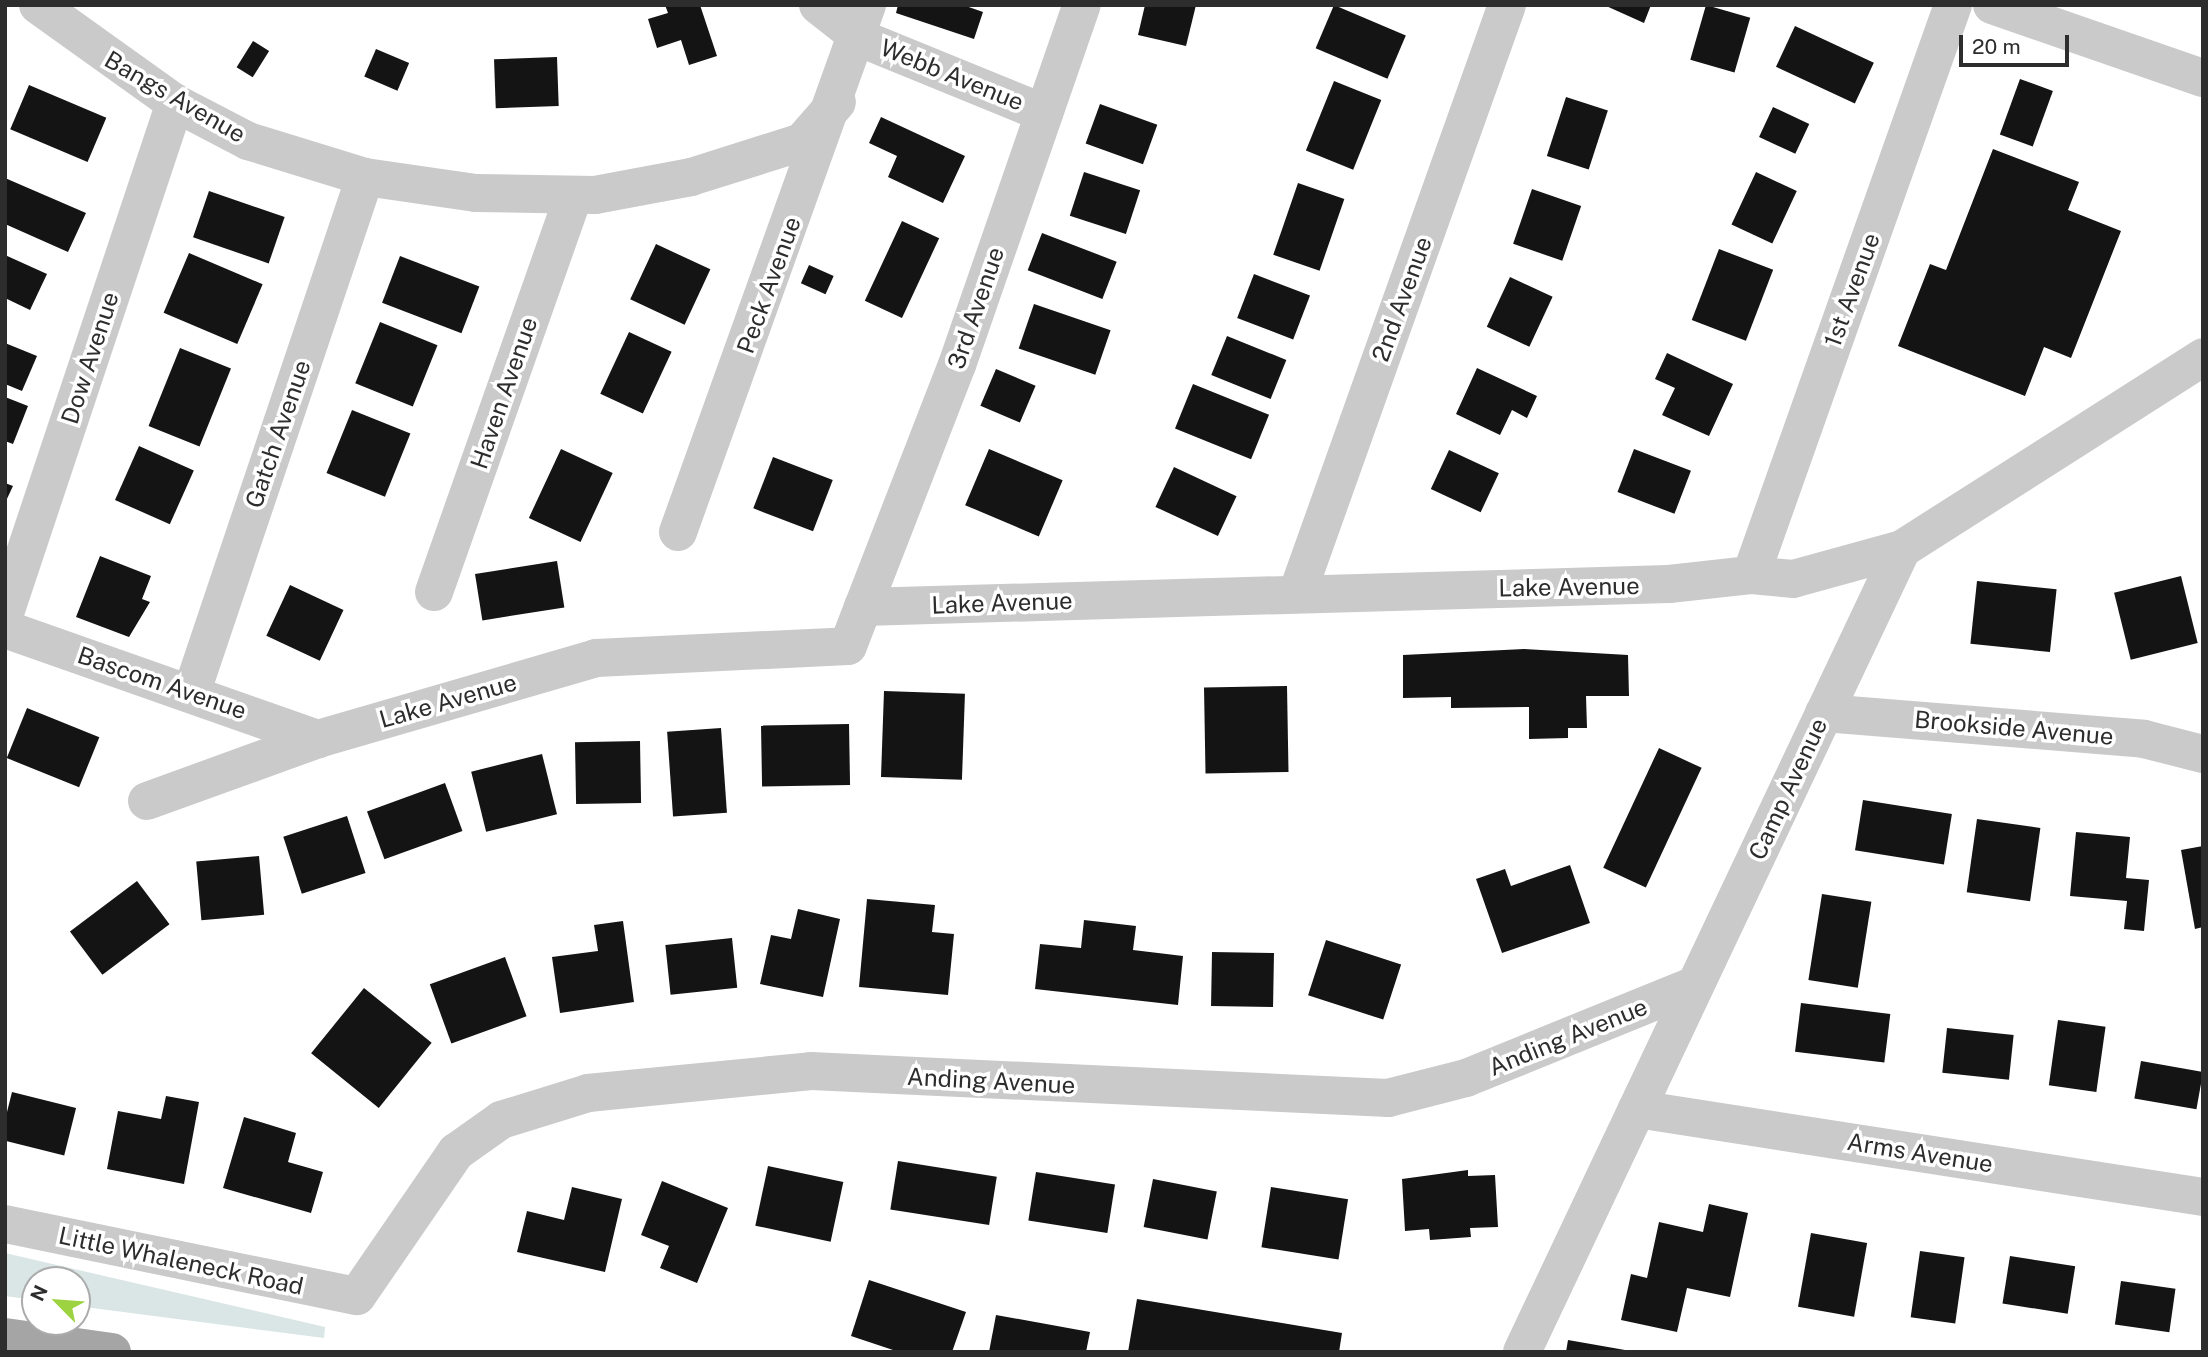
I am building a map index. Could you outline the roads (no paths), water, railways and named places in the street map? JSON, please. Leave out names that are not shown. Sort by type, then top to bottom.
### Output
[{"type":"main road","points":[[5,1337],[112,1352]]},
{"type":"street","name":"Bangs Avenue","points":[[38,5],[175,103],[247,141],[365,177],[476,193],[574,195],[691,177],[777,154],[802,142],[836,102]]},
{"type":"street","name":"Webb Avenue","points":[[818,5],[864,21],[1044,113]]},
{"type":"street","name":"3rd Avenue","points":[[863,607],[1082,5]]},
{"type":"street","name":"2nd Avenue","points":[[1297,594],[1507,5]]},
{"type":"street","name":"1st Avenue","points":[[1751,575],[1953,5]]},
{"type":"street","points":[[1992,5],[2203,78]]},
{"type":"street","name":"Peck Avenue","points":[[678,533],[864,21]]},
{"type":"street","name":"Dow Avenue","points":[[5,613],[175,103]]},
{"type":"street","name":"Gatch Avenue","points":[[191,691],[365,177]]},
{"type":"street","name":"Haven Avenue","points":[[434,592],[574,195]]},
{"type":"street","points":[[1902,549],[2203,357]]},
{"type":"street","name":"Lake Avenue","points":[[147,801],[317,739],[596,658],[848,646],[863,607],[1669,584],[1751,575],[1793,579],[1902,549]]},
{"type":"street","name":"Camp Avenue","points":[[1522,1352],[1902,549]]},
{"type":"street","name":"Bascom Avenue","points":[[5,629],[191,691],[317,739]]},
{"type":"street","name":"Brookside Avenue","points":[[1824,713],[2144,739],[2203,754]]},
{"type":"street","name":"Anding Avenue","points":[[357,1296],[456,1152],[501,1120],[588,1093],[685,1079],[811,1072],[1388,1098],[1466,1078],[1695,985]]},
{"type":"street","name":"Arms Avenue","points":[[1637,1109],[2203,1197]]},
{"type":"street","name":"Little Whaleneck Road","points":[[5,1224],[357,1296]]}]
